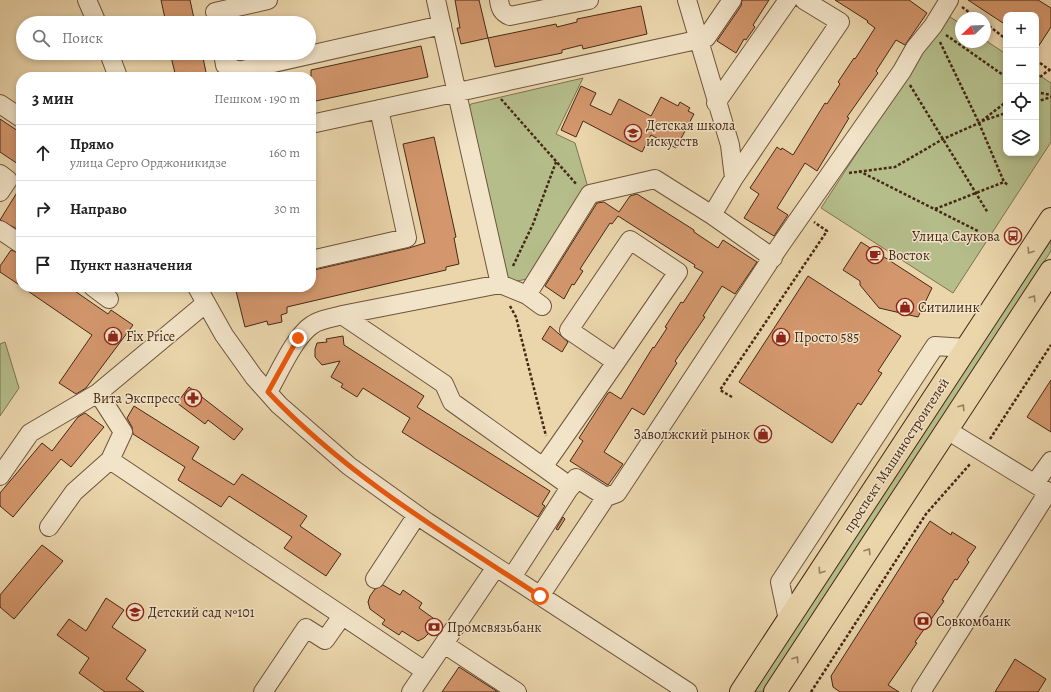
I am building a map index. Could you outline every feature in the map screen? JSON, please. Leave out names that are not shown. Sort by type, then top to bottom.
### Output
[{"type":"main road","name":"проспект Машиностроителей","points":[[741,692],[1051,218]]},
{"type":"main road","name":"проспект Машиностроителей","points":[[775,692],[1051,270]]},
{"type":"street","points":[[87,0],[94,16]]},
{"type":"street","points":[[215,12],[268,0]]},
{"type":"street","points":[[436,0],[456,92],[502,285]]},
{"type":"street","points":[[499,0],[501,9],[505,14],[510,16],[589,0]]},
{"type":"street","points":[[687,0],[716,103],[730,145],[734,178]]},
{"type":"street","points":[[316,123],[706,38],[732,0]]},
{"type":"street","points":[[716,103],[788,0]]},
{"type":"street","points":[[712,215],[734,178],[840,22],[804,0]]},
{"type":"street","points":[[540,596],[606,497],[617,493],[802,214],[902,71],[915,48],[950,2]]},
{"type":"street","points":[[316,55],[442,25]]},
{"type":"street","points":[[112,60],[116,72]]},
{"type":"street","points":[[224,60],[225,65],[236,72]]},
{"type":"street","points":[[247,72],[297,60]]},
{"type":"street","points":[[0,104],[16,115]]},
{"type":"street","points":[[316,259],[407,238],[379,109]]},
{"type":"street","points":[[0,174],[8,180],[0,192]]},
{"type":"street","points":[[527,295],[590,194],[655,179],[712,215],[773,258]]},
{"type":"street","points":[[0,230],[16,241]]},
{"type":"street","points":[[547,461],[616,362],[678,272],[630,240],[569,330],[616,362]]},
{"type":"street","points":[[268,392],[298,338],[304,330],[314,323],[342,315],[502,285],[527,295],[542,306]]},
{"type":"street","points":[[100,292],[109,298]]},
{"type":"street","points":[[200,292],[242,361],[268,392],[298,422],[349,466],[416,515],[688,692]]},
{"type":"street","points":[[0,476],[30,433],[98,393],[206,303]]},
{"type":"street","points":[[342,315],[444,384],[452,402],[547,461],[571,486]]},
{"type":"street","points":[[49,527],[74,492],[110,460],[123,432],[98,393]]},
{"type":"street","points":[[921,692],[1048,492],[1035,482],[947,430]]},
{"type":"street","points":[[110,460],[425,671]]},
{"type":"street","points":[[1035,482],[1051,461]]},
{"type":"street","points":[[512,577],[576,478],[606,497]]},
{"type":"street","points":[[375,579],[416,515]]},
{"type":"street","points":[[411,692],[496,567]]},
{"type":"street","points":[[263,692],[306,628],[325,640],[342,616]]},
{"type":"street","points":[[444,644],[517,692]]},
{"type":"path","points":[[950,2],[968,12]]},
{"type":"path","points":[[933,26],[1003,75]]},
{"type":"path","points":[[933,26],[979,123],[1004,182],[1008,185]]},
{"type":"path","points":[[991,28],[1003,37]]},
{"type":"path","points":[[1039,62],[1050,70],[1039,78]]},
{"type":"path","points":[[902,71],[988,213]]},
{"type":"path","points":[[488,85],[588,198]]},
{"type":"path","points":[[1039,93],[1051,96]]},
{"type":"path","points":[[1039,101],[1051,96]]},
{"type":"path","points":[[979,123],[1003,104]]},
{"type":"path","points":[[826,180],[858,171],[895,167],[943,139],[1003,114]]},
{"type":"path","points":[[547,461],[516,317],[502,285],[534,224],[556,161]]},
{"type":"path","points":[[858,171],[978,232]]},
{"type":"path","points":[[935,210],[975,192],[1004,182]]},
{"type":"path","points":[[732,398],[720,390],[827,231],[802,214]]},
{"type":"path","points":[[811,692],[926,514],[982,451],[1051,345]]},
{"type":"green space","points":[[947,15],[955,20],[955,48],[991,48],[991,44],[1003,52],[1003,156],[1039,156],[1039,75],[1051,83],[1051,142],[953,293],[821,208]]},
{"type":"green space","points":[[583,78],[556,134],[575,143],[589,191],[531,278],[509,283],[502,270],[465,114],[471,104]]},
{"type":"green space","points":[[1051,238],[1051,251],[762,692],[754,692]]},
{"type":"green space","points":[[5,342],[19,388],[0,416],[0,344]]},
{"type":"building","points":[[161,0],[190,0],[193,16],[164,16]]},
{"type":"building","points":[[455,0],[479,0],[488,38],[461,44],[457,28],[460,28]]},
{"type":"building","points":[[742,0],[769,0],[753,25],[755,27],[746,40],[744,39],[736,53],[717,41],[741,6]]},
{"type":"building","points":[[835,0],[909,0],[927,13],[905,45],[896,40],[876,71],[878,73],[847,117],[849,118],[817,171],[805,163],[777,208],[788,215],[774,236],[744,218],[759,194],[750,188],[777,147],[781,150],[782,148],[793,155],[825,103],[827,104],[840,84],[838,82],[875,28],[867,22],[868,21]]},
{"type":"building","points":[[968,0],[1038,0],[1051,8],[1051,27],[1039,45],[1039,12],[1003,12],[1003,23],[991,15],[991,12],[986,12]]},
{"type":"building","points":[[641,6],[647,34],[583,49],[582,45],[562,50],[562,53],[495,67],[488,38],[556,24],[557,27],[577,22],[577,19]]},
{"type":"building","points":[[421,46],[428,77],[316,101],[316,72],[311,72],[311,70]]},
{"type":"building","points":[[172,60],[203,60],[206,72],[175,72]]},
{"type":"building","points":[[581,86],[596,93],[590,105],[611,115],[619,99],[651,116],[661,97],[678,106],[680,102],[690,108],[688,111],[694,114],[676,148],[651,135],[642,152],[583,121],[576,137],[561,130]]},
{"type":"building","points":[[0,119],[16,130],[16,163],[0,152]]},
{"type":"building","points":[[434,137],[456,237],[454,238],[459,264],[446,267],[446,270],[287,307],[287,313],[281,315],[282,322],[268,325],[267,321],[245,327],[236,292],[316,292],[316,270],[425,243],[403,144]]},
{"type":"building","points":[[16,194],[16,228],[0,220]]},
{"type":"building","points":[[637,194],[694,230],[694,232],[718,248],[723,240],[757,262],[735,294],[722,286],[703,316],[705,317],[675,361],[677,363],[644,415],[632,408],[604,452],[623,464],[608,485],[570,461],[583,441],[579,438],[608,393],[610,392],[621,399],[653,347],[654,348],[667,328],[665,327],[681,302],[683,303],[703,272],[694,267],[695,265],[618,216],[612,224],[610,223],[580,269],[583,271],[574,285],[572,284],[564,299],[545,286],[597,203],[604,202],[619,212],[630,196]]},
{"type":"building","points":[[861,242],[932,288],[918,317],[879,308],[860,285],[860,281],[843,270]]},
{"type":"building","points":[[11,250],[16,252],[16,283],[0,272],[0,266]]},
{"type":"building","name":"Заволжский рынок","points":[[808,276],[901,336],[878,371],[882,373],[861,405],[858,403],[832,443],[739,382]]},
{"type":"building","points":[[29,292],[76,292],[108,314],[111,310],[133,325],[86,388],[76,394],[59,383],[92,335]]},
{"type":"building","points":[[550,326],[568,342],[562,352],[542,339]]},
{"type":"building","points":[[343,336],[344,345],[424,396],[417,407],[550,491],[542,504],[545,506],[538,517],[402,432],[410,418],[363,388],[357,397],[341,387],[343,384],[331,377],[340,361],[322,365],[315,357],[315,349],[317,343],[327,342],[326,339]]},
{"type":"building","points":[[1051,380],[1051,432],[1027,417]]},
{"type":"building","points":[[189,387],[243,429],[234,440],[208,420],[205,424],[177,403]]},
{"type":"building","points":[[134,406],[199,447],[192,459],[234,485],[242,474],[307,516],[300,526],[341,554],[326,576],[284,548],[292,537],[229,496],[221,507],[178,480],[185,467],[133,434],[132,427],[127,418]]},
{"type":"building","points":[[85,413],[104,427],[71,467],[61,459],[13,517],[0,506],[0,493],[42,443],[52,451],[78,417]]},
{"type":"building","points":[[563,517],[565,519],[558,530],[556,529]]},
{"type":"building","points":[[930,521],[951,535],[952,532],[976,547],[967,560],[969,562],[957,580],[955,579],[942,600],[944,601],[915,642],[917,643],[888,685],[899,692],[840,692],[833,687],[831,676]]},
{"type":"building","points":[[42,545],[63,561],[14,619],[0,607],[0,595]]},
{"type":"building","points":[[383,585],[400,595],[403,590],[422,603],[419,608],[433,618],[430,632],[424,638],[418,641],[402,631],[399,635],[382,624],[385,620],[370,609],[368,602],[370,596],[375,589]]},
{"type":"building","points":[[106,598],[124,610],[112,627],[146,650],[126,679],[144,692],[105,692],[79,673],[89,658],[57,635],[69,619],[86,631]]},
{"type":"building","points":[[1015,659],[1046,679],[1038,692],[995,692]]},
{"type":"building","points":[[459,667],[498,692],[442,692]]},
{"type":"place","name":"Детская школа искусств","points":[[633,133]]},
{"type":"place","name":"Улица Саукова","points":[[1013,236]]},
{"type":"place","name":"Восток","points":[[875,255]]},
{"type":"place","name":"Ситилинк","points":[[905,307]]},
{"type":"place","name":"Fix Price","points":[[113,336]]},
{"type":"place","name":"Просто 585","points":[[781,337]]},
{"type":"place","name":"Вита Экспресс","points":[[193,398]]},
{"type":"place","name":"Заволжский рынок","points":[[763,434]]},
{"type":"place","name":"Детский сад №101","points":[[135,612]]},
{"type":"place","name":"Совкомбанк","points":[[923,621]]},
{"type":"place","name":"Промсвязьбанк","points":[[434,627]]},
{"type":"route","points":[[298,338],[268,392],[279,405],[349,466],[399,504],[540,596]]}]
